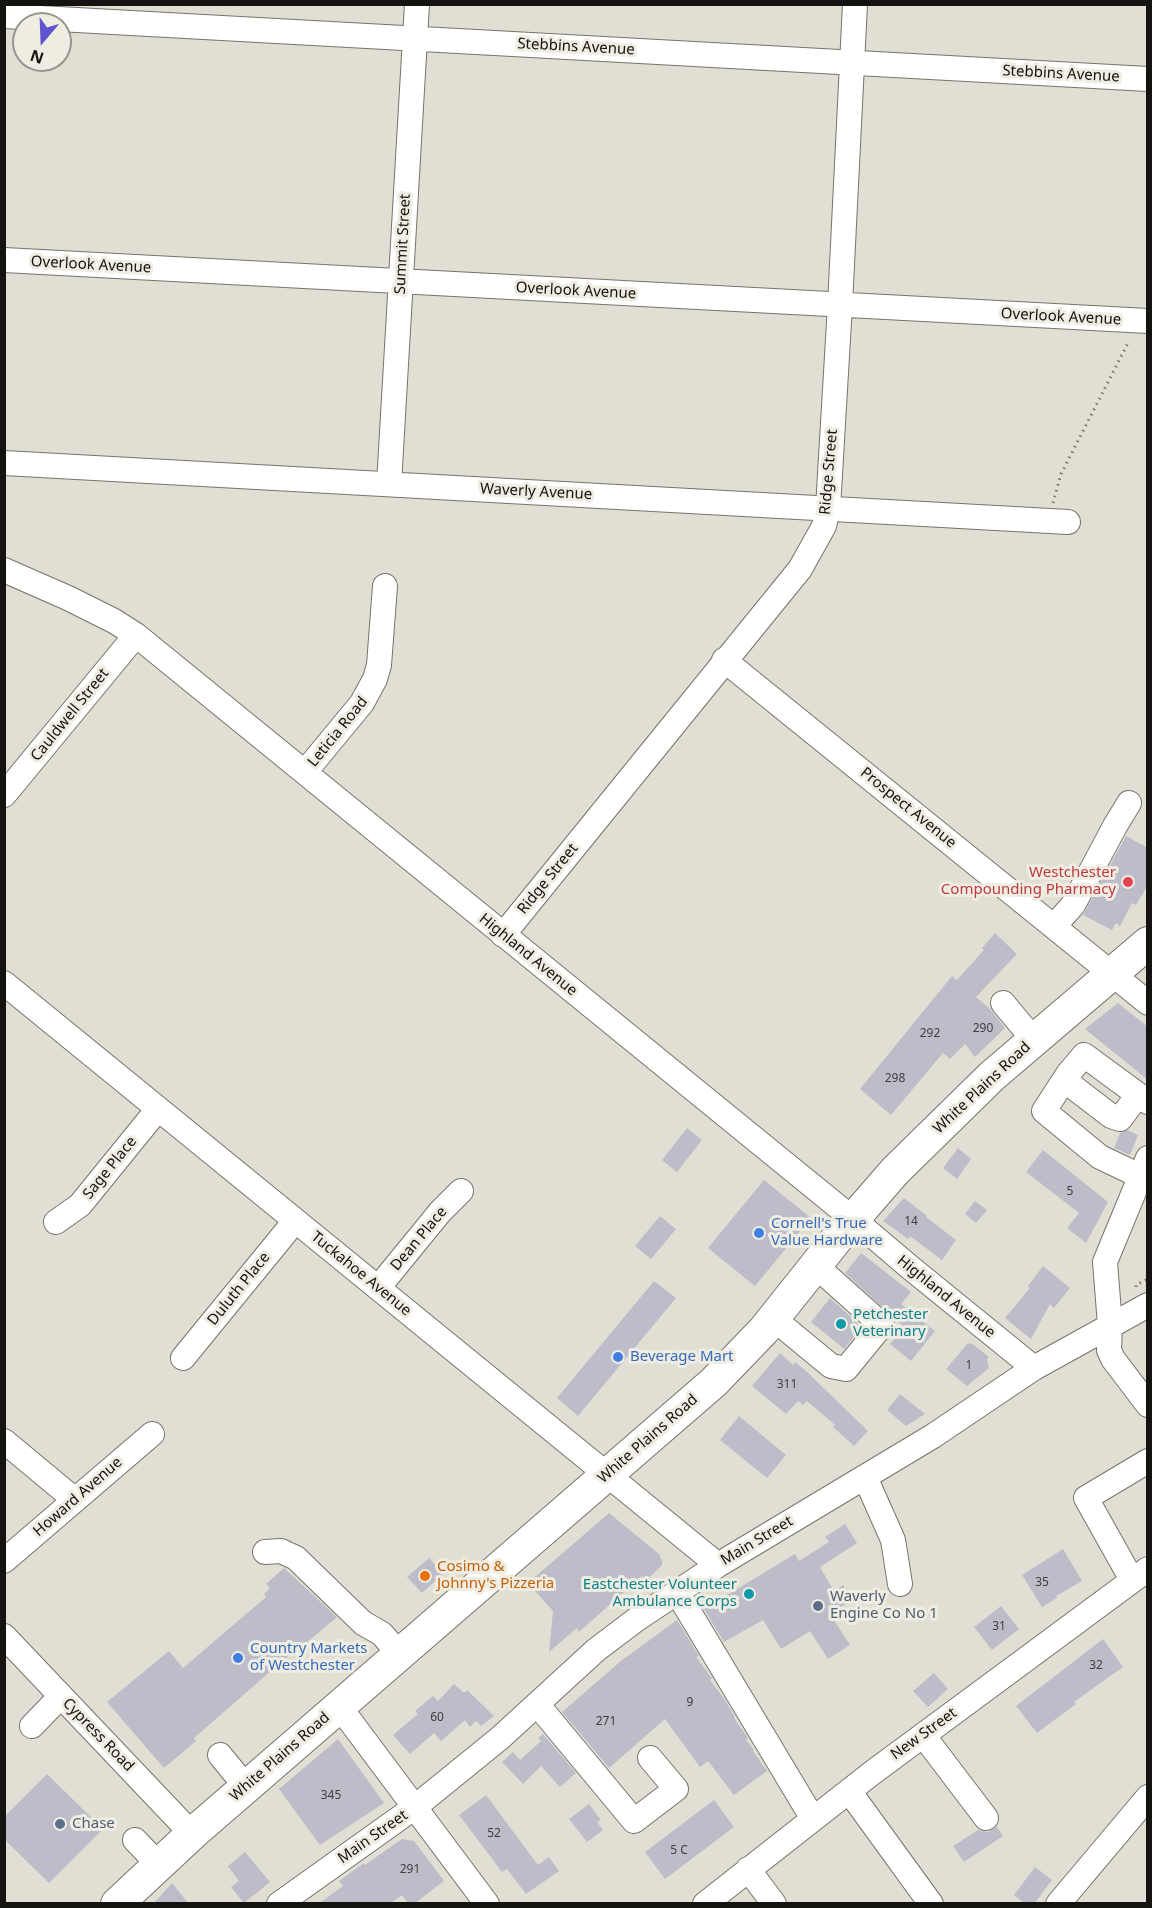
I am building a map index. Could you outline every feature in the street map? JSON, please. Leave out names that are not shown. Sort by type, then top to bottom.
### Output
[{"type":"main road","name":"White Plains Road","points":[[117,1904],[192,1834],[714,1382],[774,1319],[853,1219],[959,1107],[1034,1039],[1148,944]]},
{"type":"street","name":"Summit Street","points":[[389,484],[417,4]]},
{"type":"street","name":"Ridge Street","points":[[503,935],[800,569],[824,526],[828,508],[855,4]]},
{"type":"street","name":"Stebbins Avenue","points":[[4,16],[1148,79]]},
{"type":"street","name":"Overlook Avenue","points":[[4,260],[1144,321]]},
{"type":"street","name":"Waverly Avenue","points":[[4,463],[1058,521]]},
{"type":"street","name":"Highland Avenue","points":[[4,570],[114,621],[136,635],[1034,1368]]},
{"type":"street","name":"Leticia Road","points":[[305,772],[362,703],[375,679],[379,665],[385,586]]},
{"type":"street","name":"Cauldwell Street","points":[[4,795],[136,635]]},
{"type":"street","name":"Prospect Avenue","points":[[724,660],[1148,1003]]},
{"type":"street","points":[[1054,926],[1073,905],[1115,826],[1130,803]]},
{"type":"street","name":"Tuckahoe Avenue","points":[[4,983],[718,1565]]},
{"type":"street","points":[[1003,1004],[1034,1039]]},
{"type":"street","points":[[1064,1080],[1111,1116],[1120,1119],[1143,1098],[1084,1055],[1064,1080],[1044,1111],[1100,1157],[1144,1167],[1105,1262],[1110,1325],[1109,1350],[1113,1359],[1148,1406]]},
{"type":"street","name":"Sage Place","points":[[56,1222],[80,1205],[158,1109]]},
{"type":"street","name":"Dean Place","points":[[378,1288],[440,1212],[461,1191]]},
{"type":"street","name":"Duluth Place","points":[[183,1358],[295,1221]]},
{"type":"street","points":[[774,1319],[831,1366],[846,1369],[882,1325],[816,1266]]},
{"type":"street","name":"Main Street","points":[[279,1904],[415,1807],[500,1738],[596,1650],[677,1592],[933,1436],[1034,1368],[1110,1325],[1142,1296]]},
{"type":"street","name":"Howard Avenue","points":[[4,1561],[152,1434]]},
{"type":"street","points":[[4,1441],[75,1500]]},
{"type":"street","points":[[1140,1575],[1086,1498],[1148,1461]]},
{"type":"street","points":[[865,1477],[893,1540],[900,1584]]},
{"type":"street","points":[[265,1552],[281,1551],[296,1558],[363,1623],[382,1634],[399,1654]]},
{"type":"street","name":"New Street","points":[[705,1904],[923,1735],[1140,1575]]},
{"type":"street","points":[[677,1592],[813,1819]]},
{"type":"street","name":"Cypress Road","points":[[4,1636],[192,1834]]},
{"type":"street","points":[[33,1726],[61,1696]]},
{"type":"street","points":[[537,1704],[634,1821],[676,1789],[650,1758]]},
{"type":"street","points":[[339,1706],[487,1904]]},
{"type":"street","points":[[923,1735],[986,1818]]},
{"type":"street","points":[[220,1755],[246,1787]]},
{"type":"street","points":[[849,1791],[931,1904]]},
{"type":"street","points":[[1059,1904],[1148,1797]]},
{"type":"street","points":[[135,1840],[159,1865]]},
{"type":"street","points":[[748,1869],[774,1904]]},
{"type":"path","points":[[1058,521],[1061,474],[1144,321]]},
{"type":"path","points":[[1142,1296],[1136,1285],[1148,1280]]},
{"type":"building","points":[[1126,836],[1148,848],[1148,885],[1136,905],[1132,903],[1120,926],[1116,923],[1112,930],[1083,915]]},
{"type":"building","points":[[995,933],[1017,954],[976,997],[990,1009],[1005,1028],[975,1057],[965,1044],[950,1059],[943,1053],[891,1115],[860,1089],[952,976],[957,980],[984,950],[982,948]]},
{"type":"building","points":[[1118,1003],[1148,1027],[1148,1080],[1085,1029]]},
{"type":"building","points":[[687,1128],[702,1140],[677,1172],[662,1160]]},
{"type":"building","points":[[1127,1130],[1138,1135],[1130,1155],[1114,1148],[1120,1133]]},
{"type":"building","points":[[958,1148],[971,1159],[957,1179],[943,1168]]},
{"type":"building","points":[[1043,1150],[1108,1202],[1086,1243],[1067,1228],[1079,1213],[1026,1172]]},
{"type":"building","name":"Cornell's True Value Hardware","points":[[764,1180],[811,1218],[755,1286],[708,1248]]},
{"type":"building","points":[[904,1198],[956,1240],[942,1260],[910,1236],[908,1239],[883,1221]]},
{"type":"building","points":[[975,1201],[987,1210],[976,1223],[965,1214]]},
{"type":"building","points":[[660,1216],[676,1229],[651,1259],[635,1246]]},
{"type":"building","points":[[861,1253],[911,1292],[901,1304],[935,1331],[911,1361],[890,1344],[904,1327],[845,1273]]},
{"type":"building","points":[[1043,1266],[1070,1288],[1054,1308],[1050,1304],[1031,1339],[1005,1318],[1030,1288],[1028,1286]]},
{"type":"building","points":[[654,1281],[676,1298],[578,1416],[557,1398]]},
{"type":"building","name":"Petchester Veterinary","points":[[830,1298],[862,1327],[844,1349],[811,1322]]},
{"type":"building","points":[[968,1343],[989,1357],[987,1359],[989,1368],[967,1386],[946,1369]]},
{"type":"building","points":[[780,1353],[793,1365],[795,1362],[806,1371],[868,1431],[854,1446],[833,1427],[835,1425],[807,1401],[803,1405],[798,1401],[786,1414],[752,1386]]},
{"type":"building","points":[[900,1394],[925,1414],[906,1426],[887,1410]]},
{"type":"building","points":[[739,1416],[786,1455],[767,1478],[720,1440]]},
{"type":"building","points":[[609,1513],[659,1554],[662,1565],[646,1581],[642,1576],[579,1632],[577,1628],[549,1652],[553,1611],[528,1583]]},
{"type":"building","points":[[845,1524],[857,1543],[820,1567],[834,1591],[843,1585],[852,1600],[830,1614],[850,1645],[828,1659],[810,1631],[781,1649],[763,1620],[724,1642],[704,1609],[795,1554],[799,1561],[829,1542],[825,1537]]},
{"type":"building","points":[[1063,1549],[1082,1581],[1042,1607],[1022,1575]]},
{"type":"building","name":"Cosimo & Johnny's Pizzeria","points":[[429,1558],[443,1574],[422,1593],[407,1577]]},
{"type":"building","points":[[284,1568],[337,1617],[304,1645],[303,1643],[194,1738],[196,1741],[164,1768],[107,1702],[169,1651],[183,1668],[266,1597],[264,1594],[270,1588],[266,1584]]},
{"type":"building","points":[[1001,1606],[1019,1629],[992,1650],[974,1627]]},
{"type":"building","points":[[677,1620],[699,1656],[696,1657],[712,1678],[710,1680],[725,1700],[748,1738],[746,1740],[767,1771],[734,1795],[708,1761],[700,1767],[665,1719],[609,1768],[562,1712],[621,1661]]},
{"type":"building","points":[[1103,1639],[1123,1667],[1074,1702],[1076,1704],[1037,1733],[1016,1706]]},
{"type":"building","points":[[934,1673],[948,1689],[928,1707],[913,1691]]},
{"type":"building","points":[[454,1684],[464,1693],[467,1690],[494,1716],[481,1726],[476,1721],[470,1727],[465,1720],[441,1741],[434,1733],[410,1754],[393,1735],[418,1714],[415,1711],[433,1696],[438,1701]]},
{"type":"building","points":[[543,1734],[576,1773],[560,1787],[541,1766],[523,1784],[502,1762],[513,1752],[520,1760],[541,1741],[538,1738]]},
{"type":"building","points":[[338,1739],[384,1803],[320,1845],[279,1789]]},
{"type":"building","points":[[47,1774],[103,1829],[49,1883],[4,1839],[4,1817]]},
{"type":"building","points":[[486,1795],[538,1865],[549,1857],[559,1871],[526,1894],[507,1869],[502,1872],[459,1815]]},
{"type":"building","points":[[714,1800],[734,1827],[665,1879],[645,1852]]},
{"type":"building","points":[[589,1804],[601,1820],[597,1822],[603,1830],[587,1842],[569,1819]]},
{"type":"building","points":[[997,1827],[1003,1836],[964,1862],[953,1846],[978,1830],[988,1832]]},
{"type":"building","points":[[402,1839],[414,1841],[444,1881],[414,1904],[408,1904],[402,1895],[390,1904],[318,1904],[343,1886],[339,1881]]},
{"type":"building","points":[[245,1852],[270,1882],[244,1903],[231,1887],[239,1881],[228,1866]]},
{"type":"building","points":[[1035,1867],[1052,1880],[1034,1904],[1025,1904],[1014,1895]]},
{"type":"building","points":[[172,1883],[189,1904],[153,1904]]},
{"type":"place","name":"Westchester Compounding Pharmacy","points":[[1128,882]]},
{"type":"place","name":"Cornell's True Value Hardware","points":[[759,1233]]},
{"type":"place","name":"Petchester Veterinary","points":[[841,1324]]},
{"type":"place","name":"Beverage Mart","points":[[618,1357]]},
{"type":"place","name":"Cosimo & Johnny's Pizzeria","points":[[425,1576]]},
{"type":"place","name":"Eastchester Volunteer Ambulance Corps","points":[[749,1594]]},
{"type":"place","name":"Waverly Engine Co No 1","points":[[818,1606]]},
{"type":"place","name":"Country Markets of Westchester","points":[[238,1658]]},
{"type":"place","name":"Chase","points":[[60,1824]]}]
